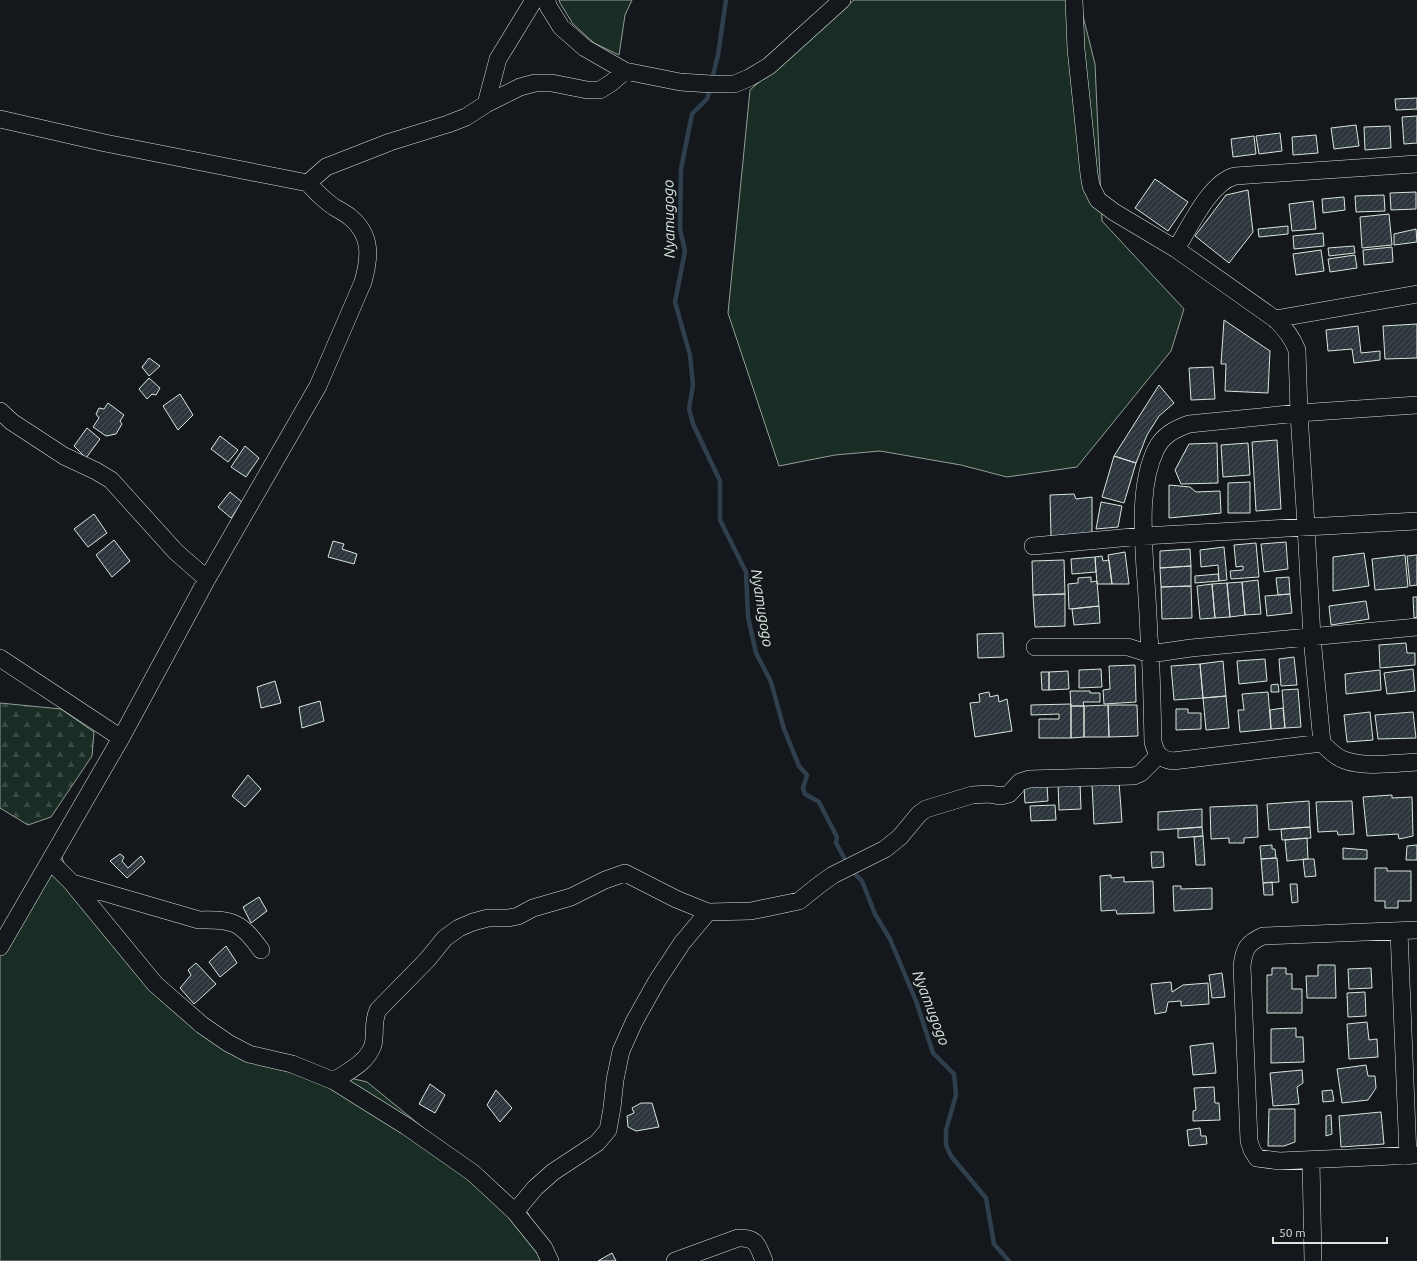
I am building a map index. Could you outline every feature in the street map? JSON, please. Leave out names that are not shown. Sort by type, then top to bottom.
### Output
[{"type":"street","points":[[486,104],[498,59],[534,0]]},
{"type":"street","points":[[547,0],[548,6],[561,27],[585,48],[625,71],[680,82],[734,84],[749,78],[769,66],[842,0]]},
{"type":"street","points":[[1074,0],[1076,49],[1091,186],[1098,200],[1114,212],[1176,249],[1275,319],[1286,330],[1293,340],[1297,350],[1299,413],[1312,637],[1322,743],[1333,754],[1343,760],[1354,763],[1367,764],[1417,762]]},
{"type":"street","points":[[308,184],[326,167],[390,142],[466,117],[486,104],[520,87],[535,83],[552,83],[587,90],[600,90],[625,71]]},
{"type":"street","points":[[0,119],[105,143],[308,184],[321,197],[360,226],[366,237],[368,252],[367,267],[363,282],[318,386],[207,579],[121,738],[0,947]]},
{"type":"street","points":[[1176,249],[1210,194],[1228,178],[1235,176],[1417,164]]},
{"type":"street","points":[[1275,319],[1417,294]]},
{"type":"street","points":[[1322,743],[1173,760],[1165,760],[1158,756],[1153,742],[1150,654],[1143,536],[1145,489],[1149,468],[1156,448],[1165,436],[1175,429],[1189,424],[1299,413],[1417,405]]},
{"type":"street","points":[[0,411],[12,422],[64,456],[111,480],[176,552],[207,579]]},
{"type":"street","points":[[1034,546],[1143,536],[1417,521]]},
{"type":"street","points":[[1035,647],[1128,647],[1150,654],[1191,648],[1417,627]]},
{"type":"street","points":[[0,658],[121,738]]},
{"type":"street","points":[[334,1081],[362,1062],[373,1045],[374,1019],[378,1010],[427,960],[445,938],[459,928],[473,922],[488,918],[508,918],[518,916],[533,908],[571,897],[605,880],[625,873],[676,899],[708,912],[751,911],[799,902],[819,885],[834,875],[885,849],[900,837],[919,814],[926,809],[972,795],[989,794],[1001,796],[1009,794],[1020,782],[1028,779],[1134,776],[1141,773],[1158,756]]},
{"type":"street","points":[[50,861],[72,883],[155,984],[202,1025],[228,1043],[249,1054],[292,1064],[334,1081],[406,1126],[473,1173],[515,1212],[544,1248],[550,1261]]},
{"type":"street","points":[[72,883],[199,920],[221,920],[233,922],[252,937],[261,950]]},
{"type":"street","points":[[515,1212],[535,1188],[553,1172],[597,1143],[608,1130],[621,1052],[634,1022],[657,981],[682,943],[708,912]]},
{"type":"street","points":[[1399,931],[1412,1155],[1278,1161],[1257,1158],[1249,1141],[1242,966],[1243,954],[1248,945],[1254,940],[1263,936],[1417,930]]},
{"type":"street","points":[[1311,1160],[1313,1261]]},
{"type":"street","points":[[675,1261],[738,1238],[751,1238],[756,1243],[764,1261]]},
{"type":"green space","points":[[559,0],[632,0],[625,15],[619,55],[594,43],[573,24]]},
{"type":"green space","points":[[854,0],[1079,0],[1095,64],[1102,221],[1184,309],[1171,351],[1077,467],[1007,477],[961,465],[880,451],[835,455],[779,466],[728,313],[750,90]]},
{"type":"green space","points":[[0,703],[61,709],[94,732],[92,756],[51,817],[28,825],[0,808]]},
{"type":"green space","points":[[57,845],[66,868],[169,991],[254,1055],[367,1082],[528,1213],[550,1261],[0,1261],[0,948]]},
{"type":"building","points":[[1417,98],[1417,109],[1396,110],[1395,99]]},
{"type":"building","points":[[1417,116],[1417,143],[1404,144],[1402,117]]},
{"type":"building","points":[[1356,125],[1359,146],[1334,149],[1331,128]]},
{"type":"building","points":[[1390,126],[1391,148],[1365,150],[1364,127]]},
{"type":"building","points":[[1280,133],[1282,151],[1259,154],[1256,136]]},
{"type":"building","points":[[1316,135],[1318,153],[1293,155],[1292,137]]},
{"type":"building","points":[[1254,136],[1256,154],[1233,157],[1231,139]]},
{"type":"building","points":[[1155,179],[1188,202],[1168,231],[1135,208]]},
{"type":"building","points":[[1248,190],[1253,232],[1229,263],[1195,236],[1226,195]]},
{"type":"building","points":[[1416,192],[1416,209],[1391,210],[1390,193]]},
{"type":"building","points":[[1384,195],[1385,211],[1356,212],[1355,196]]},
{"type":"building","points":[[1344,197],[1345,210],[1323,213],[1322,199]]},
{"type":"building","points":[[1313,201],[1316,229],[1292,231],[1289,204]]},
{"type":"building","points":[[1389,214],[1392,245],[1362,248],[1360,217]]},
{"type":"building","points":[[1288,226],[1288,234],[1259,237],[1258,229]]},
{"type":"building","points":[[1416,229],[1417,242],[1394,245],[1394,234]]},
{"type":"building","points":[[1323,233],[1324,246],[1294,249],[1293,236]]},
{"type":"building","points":[[1354,246],[1355,253],[1329,256],[1328,248]]},
{"type":"building","points":[[1392,247],[1393,262],[1364,265],[1363,250]]},
{"type":"building","points":[[1321,250],[1324,271],[1296,275],[1293,254]]},
{"type":"building","points":[[1355,255],[1357,268],[1330,272],[1328,259]]},
{"type":"building","points":[[1224,320],[1270,351],[1268,393],[1225,391],[1226,364],[1221,364]]},
{"type":"building","points":[[1417,324],[1417,358],[1385,359],[1383,326]]},
{"type":"building","points":[[1358,326],[1361,353],[1380,351],[1380,360],[1354,363],[1352,349],[1328,351],[1326,330]]},
{"type":"building","points":[[149,358],[160,366],[149,376],[142,367]]},
{"type":"building","points":[[1213,367],[1215,399],[1191,400],[1189,368]]},
{"type":"building","points":[[149,378],[160,388],[156,395],[152,394],[147,399],[139,389]]},
{"type":"building","points":[[1159,385],[1174,403],[1159,416],[1147,435],[1136,463],[1114,456]]},
{"type":"building","points":[[180,394],[193,415],[178,430],[163,406]]},
{"type":"building","points":[[108,403],[124,415],[120,421],[122,424],[116,434],[106,436],[93,427],[99,418],[96,414],[99,408],[104,409]]},
{"type":"building","points":[[87,428],[100,439],[86,458],[74,446]]},
{"type":"building","points":[[220,436],[238,450],[228,462],[211,449]]},
{"type":"building","points":[[1277,440],[1281,509],[1256,511],[1252,442]]},
{"type":"building","points":[[1217,443],[1218,483],[1181,484],[1175,470],[1189,444]]},
{"type":"building","points":[[1248,443],[1250,475],[1223,477],[1221,445]]},
{"type":"building","points":[[245,446],[259,458],[246,477],[231,467]]},
{"type":"building","points":[[1114,456],[1136,463],[1124,503],[1102,497]]},
{"type":"building","points":[[1250,482],[1250,513],[1228,513],[1228,483]]},
{"type":"building","points":[[1169,485],[1190,487],[1196,492],[1220,491],[1221,513],[1169,518]]},
{"type":"building","points":[[230,492],[242,502],[231,518],[218,507]]},
{"type":"building","points":[[1074,494],[1076,499],[1092,497],[1092,533],[1051,536],[1050,495]]},
{"type":"building","points":[[1101,502],[1122,506],[1118,527],[1096,529]]},
{"type":"building","points":[[94,514],[107,533],[88,547],[74,529]]},
{"type":"building","points":[[114,540],[130,561],[112,577],[96,555]]},
{"type":"building","points":[[333,541],[344,544],[342,549],[357,554],[354,564],[328,557]]},
{"type":"building","points":[[1286,542],[1288,569],[1264,572],[1261,544]]},
{"type":"building","points":[[1256,543],[1259,577],[1231,579],[1230,571],[1243,570],[1243,566],[1236,567],[1234,545]]},
{"type":"building","points":[[1224,547],[1227,580],[1219,581],[1218,565],[1201,567],[1200,550]]},
{"type":"building","points":[[1190,549],[1191,566],[1160,568],[1160,551]]},
{"type":"building","points":[[1125,552],[1129,584],[1112,584],[1108,555]]},
{"type":"building","points":[[1364,553],[1369,586],[1333,591],[1333,557]]},
{"type":"building","points":[[1405,555],[1408,587],[1375,590],[1372,559]]},
{"type":"building","points":[[1417,555],[1417,585],[1410,586],[1407,556]]},
{"type":"building","points":[[1102,556],[1103,561],[1109,560],[1112,584],[1097,584],[1095,557]]},
{"type":"building","points":[[1095,557],[1096,572],[1072,574],[1071,559]]},
{"type":"building","points":[[1064,560],[1065,594],[1033,595],[1032,561]]},
{"type":"building","points":[[1191,566],[1191,586],[1161,587],[1160,568]]},
{"type":"building","points":[[1218,574],[1219,581],[1195,583],[1195,576]]},
{"type":"building","points":[[1091,577],[1091,582],[1097,581],[1099,606],[1069,609],[1068,584],[1078,583],[1078,578]]},
{"type":"building","points":[[1289,577],[1290,594],[1278,595],[1276,578]]},
{"type":"building","points":[[1258,580],[1261,614],[1245,615],[1242,582]]},
{"type":"building","points":[[1242,582],[1245,615],[1230,617],[1227,583]]},
{"type":"building","points":[[1227,583],[1230,617],[1215,618],[1212,584]]},
{"type":"building","points":[[1212,584],[1215,618],[1200,619],[1197,586]]},
{"type":"building","points":[[1191,586],[1192,618],[1162,619],[1161,587]]},
{"type":"building","points":[[1065,594],[1065,626],[1035,627],[1033,595]]},
{"type":"building","points":[[1290,594],[1292,613],[1267,616],[1265,596]]},
{"type":"building","points":[[1413,597],[1417,597],[1417,617],[1414,618]]},
{"type":"building","points":[[1366,601],[1369,619],[1331,625],[1329,606]]},
{"type":"building","points":[[1099,606],[1100,623],[1074,625],[1072,609]]},
{"type":"building","points":[[1003,633],[1004,657],[978,658],[977,634]]},
{"type":"building","points":[[1406,643],[1407,653],[1415,653],[1415,665],[1380,668],[1379,645]]},
{"type":"building","points":[[1294,657],[1297,685],[1281,686],[1279,659]]},
{"type":"building","points":[[1265,659],[1267,681],[1239,684],[1237,661]]},
{"type":"building","points":[[1223,661],[1226,696],[1203,698],[1200,664]]},
{"type":"building","points":[[1200,664],[1203,698],[1174,700],[1171,666]]},
{"type":"building","points":[[1135,665],[1136,702],[1104,704],[1103,690],[1110,689],[1109,666]]},
{"type":"building","points":[[1101,669],[1102,687],[1079,688],[1079,670]]},
{"type":"building","points":[[1413,669],[1415,691],[1387,694],[1384,673]]},
{"type":"building","points":[[1380,670],[1381,690],[1346,694],[1345,674]]},
{"type":"building","points":[[1068,671],[1069,689],[1049,690],[1049,672]]},
{"type":"building","points":[[1041,672],[1049,672],[1049,690],[1042,690]]},
{"type":"building","points":[[275,681],[281,703],[261,708],[257,687]]},
{"type":"building","points":[[1278,684],[1279,692],[1271,692],[1271,685]]},
{"type":"building","points":[[1298,689],[1301,727],[1285,728],[1282,690]]},
{"type":"building","points":[[1070,691],[1090,691],[1090,693],[1100,693],[1100,702],[1083,702],[1084,706],[1071,706]]},
{"type":"building","points":[[989,692],[990,697],[998,695],[999,702],[1007,699],[1012,731],[975,737],[970,703],[980,702],[979,694]]},
{"type":"building","points":[[1268,692],[1271,729],[1240,732],[1238,710],[1244,710],[1242,694]]},
{"type":"building","points":[[1226,696],[1229,728],[1206,730],[1203,698]]},
{"type":"building","points":[[320,701],[324,721],[302,728],[299,707]]},
{"type":"building","points":[[1071,704],[1071,738],[1039,738],[1039,719],[1059,719],[1059,714],[1031,715],[1031,705]]},
{"type":"building","points":[[1108,705],[1109,737],[1084,737],[1084,706]]},
{"type":"building","points":[[1108,705],[1137,705],[1138,736],[1109,737]]},
{"type":"building","points":[[1071,706],[1084,706],[1084,737],[1071,738]]},
{"type":"building","points":[[1283,708],[1285,728],[1271,729],[1270,710]]},
{"type":"building","points":[[1176,709],[1188,709],[1188,713],[1201,713],[1201,729],[1176,730]]},
{"type":"building","points":[[1370,712],[1373,740],[1347,742],[1344,715]]},
{"type":"building","points":[[1413,712],[1416,738],[1378,739],[1375,715]]},
{"type":"building","points":[[248,775],[261,789],[245,807],[232,796]]},
{"type":"building","points":[[1119,782],[1122,822],[1094,824],[1092,784]]},
{"type":"building","points":[[1080,783],[1081,809],[1059,810],[1058,784]]},
{"type":"building","points":[[1047,785],[1048,801],[1025,803],[1024,787]]},
{"type":"building","points":[[1392,795],[1392,798],[1412,797],[1413,836],[1399,839],[1398,834],[1367,836],[1363,797]]},
{"type":"building","points":[[1309,801],[1310,827],[1269,830],[1267,804]]},
{"type":"building","points":[[1352,801],[1354,834],[1338,835],[1337,831],[1318,832],[1316,802]]},
{"type":"building","points":[[1055,805],[1056,820],[1031,821],[1030,806]]},
{"type":"building","points":[[1257,805],[1258,837],[1244,838],[1244,843],[1229,843],[1229,838],[1211,839],[1210,807]]},
{"type":"building","points":[[1202,809],[1202,827],[1158,830],[1158,812]]},
{"type":"building","points":[[1202,827],[1203,836],[1178,838],[1178,829]]},
{"type":"building","points":[[1310,827],[1311,838],[1282,840],[1281,829]]},
{"type":"building","points":[[1203,836],[1205,865],[1196,865],[1194,837]]},
{"type":"building","points":[[1307,838],[1308,859],[1287,861],[1285,840]]},
{"type":"building","points":[[1272,845],[1272,849],[1275,849],[1276,858],[1261,859],[1260,846]]},
{"type":"building","points":[[1417,845],[1417,860],[1406,860],[1407,846]]},
{"type":"building","points":[[1343,848],[1367,850],[1367,859],[1343,859]]},
{"type":"building","points":[[1151,852],[1163,852],[1164,867],[1152,868]]},
{"type":"building","points":[[120,854],[124,857],[122,861],[128,868],[141,856],[145,862],[127,878],[110,861]]},
{"type":"building","points":[[1277,858],[1279,882],[1263,883],[1261,859]]},
{"type":"building","points":[[1303,859],[1314,859],[1316,876],[1305,877]]},
{"type":"building","points":[[1375,868],[1387,868],[1387,871],[1411,871],[1411,901],[1398,901],[1398,908],[1385,908],[1385,901],[1375,901]]},
{"type":"building","points":[[1111,875],[1111,878],[1124,877],[1124,882],[1153,881],[1154,913],[1117,914],[1116,910],[1101,911],[1100,876]]},
{"type":"building","points":[[1272,882],[1273,895],[1264,895],[1263,883]]},
{"type":"building","points":[[1290,884],[1297,884],[1298,902],[1292,903]]},
{"type":"building","points":[[1173,886],[1181,886],[1181,889],[1212,888],[1212,909],[1174,911]]},
{"type":"building","points":[[259,897],[267,911],[251,923],[243,907]]},
{"type":"building","points":[[226,946],[237,963],[220,977],[209,962]]},
{"type":"building","points":[[196,963],[216,984],[194,1004],[180,988],[191,975],[188,970]]},
{"type":"building","points":[[1318,965],[1335,965],[1336,998],[1307,998],[1306,976],[1318,976]]},
{"type":"building","points":[[1272,968],[1286,968],[1286,974],[1292,974],[1292,989],[1302,989],[1302,1013],[1267,1013],[1267,975],[1272,975]]},
{"type":"building","points":[[1371,968],[1372,988],[1349,989],[1348,969]]},
{"type":"building","points":[[1222,973],[1225,997],[1212,998],[1209,975]]},
{"type":"building","points":[[1171,982],[1172,992],[1183,985],[1208,983],[1209,1004],[1181,1006],[1181,1001],[1168,1002],[1166,1012],[1155,1014],[1151,984]]},
{"type":"building","points":[[1365,992],[1366,1016],[1348,1017],[1347,993]]},
{"type":"building","points":[[1367,1022],[1369,1040],[1377,1039],[1378,1057],[1349,1059],[1347,1024]]},
{"type":"building","points":[[1296,1028],[1296,1037],[1303,1037],[1304,1062],[1271,1063],[1271,1029]]},
{"type":"building","points":[[1213,1043],[1216,1073],[1193,1075],[1190,1046]]},
{"type":"building","points":[[1366,1065],[1368,1076],[1375,1076],[1376,1088],[1368,1100],[1342,1103],[1337,1069]]},
{"type":"building","points":[[1302,1070],[1303,1083],[1297,1087],[1299,1104],[1273,1106],[1270,1073]]},
{"type":"building","points":[[430,1084],[445,1095],[435,1113],[419,1104]]},
{"type":"building","points":[[1214,1087],[1215,1103],[1219,1103],[1220,1120],[1193,1121],[1193,1111],[1196,1110],[1194,1088]]},
{"type":"building","points":[[496,1090],[512,1108],[500,1122],[487,1105]]},
{"type":"building","points":[[1332,1090],[1334,1101],[1323,1102],[1322,1091]]},
{"type":"building","points":[[641,1103],[652,1103],[659,1127],[636,1131],[628,1127],[627,1116],[634,1113],[632,1108]]},
{"type":"building","points":[[1269,1109],[1295,1109],[1295,1142],[1284,1146],[1268,1146]]},
{"type":"building","points":[[1381,1112],[1384,1144],[1341,1147],[1339,1116]]},
{"type":"building","points":[[1331,1115],[1332,1134],[1326,1136],[1326,1116]]},
{"type":"building","points":[[1200,1128],[1201,1136],[1206,1136],[1207,1144],[1189,1146],[1187,1130]]},
{"type":"building","points":[[612,1253],[616,1261],[598,1261]]},
{"type":"waterway","name":"Nyamugogo","points":[[712,79],[718,55],[726,0]]},
{"type":"waterway","name":"Nyamugogo","points":[[710,90],[707,99],[692,114],[681,169],[680,229],[685,251],[675,302],[690,355],[693,385],[689,409],[693,424],[720,481],[720,520],[746,572],[748,617],[756,653],[771,682],[784,729],[799,766],[807,775],[803,788],[805,794],[819,802],[837,837],[836,843],[847,863]]},
{"type":"waterway","name":"Nyamugogo","points":[[851,870],[862,881],[875,914],[890,939],[916,1001],[933,1053],[954,1074],[956,1095],[946,1130],[946,1145],[951,1156],[986,1198],[994,1244],[1009,1261]]}]
